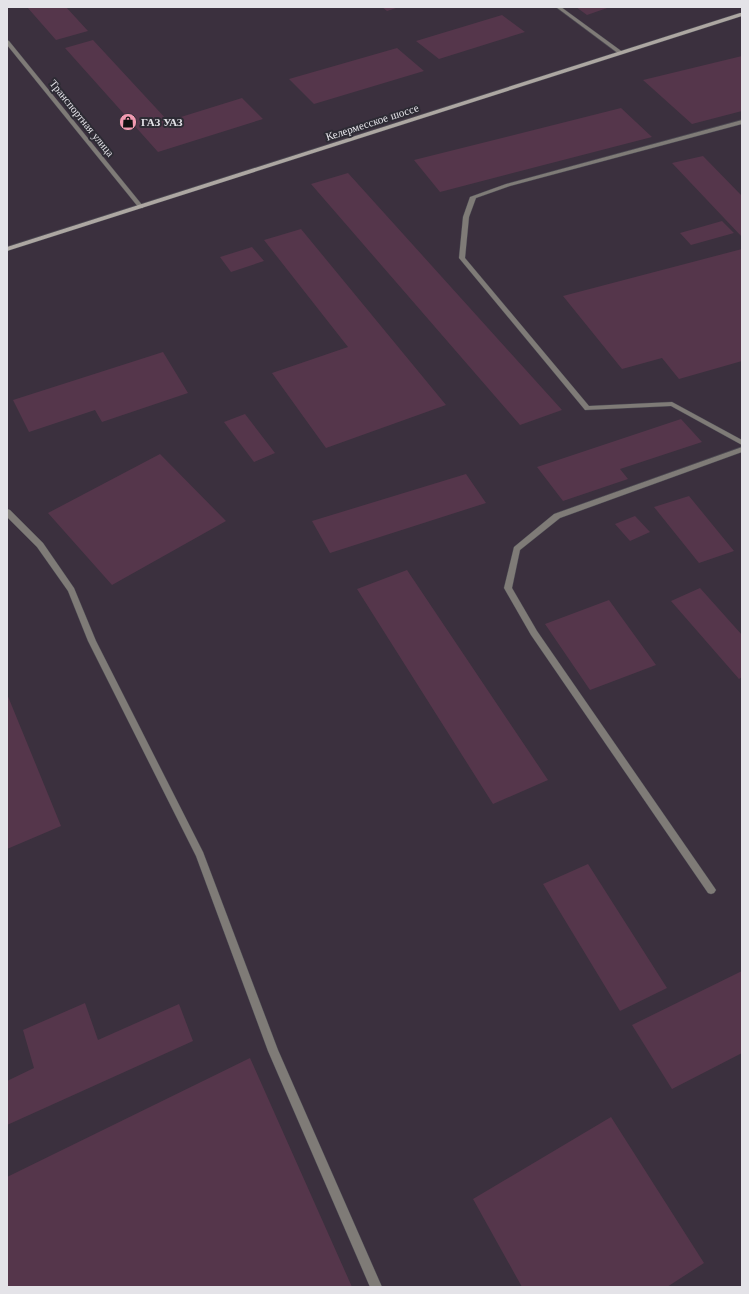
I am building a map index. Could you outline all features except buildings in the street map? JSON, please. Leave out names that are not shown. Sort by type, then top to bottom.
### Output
[{"type":"main road","name":"Келермесское шоссе","points":[[7,249],[742,14]]},
{"type":"street","points":[[558,7],[621,53]]},
{"type":"street","name":"Транспортная улица","points":[[7,42],[141,207]]},
{"type":"street","points":[[742,122],[515,183],[473,197],[466,217],[462,258],[587,408],[672,404],[742,443]]},
{"type":"street","points":[[711,890],[534,633],[508,588],[516,549],[557,516],[742,449]]},
{"type":"street","points":[[7,512],[40,546],[71,590],[92,641],[200,855],[273,1051],[376,1287]]},
{"type":"shaded area","points":[[7,7],[742,7],[742,1287],[7,1287]]},
{"type":"place","name":"ГАЗ УАЗ","points":[[128,122]]}]
